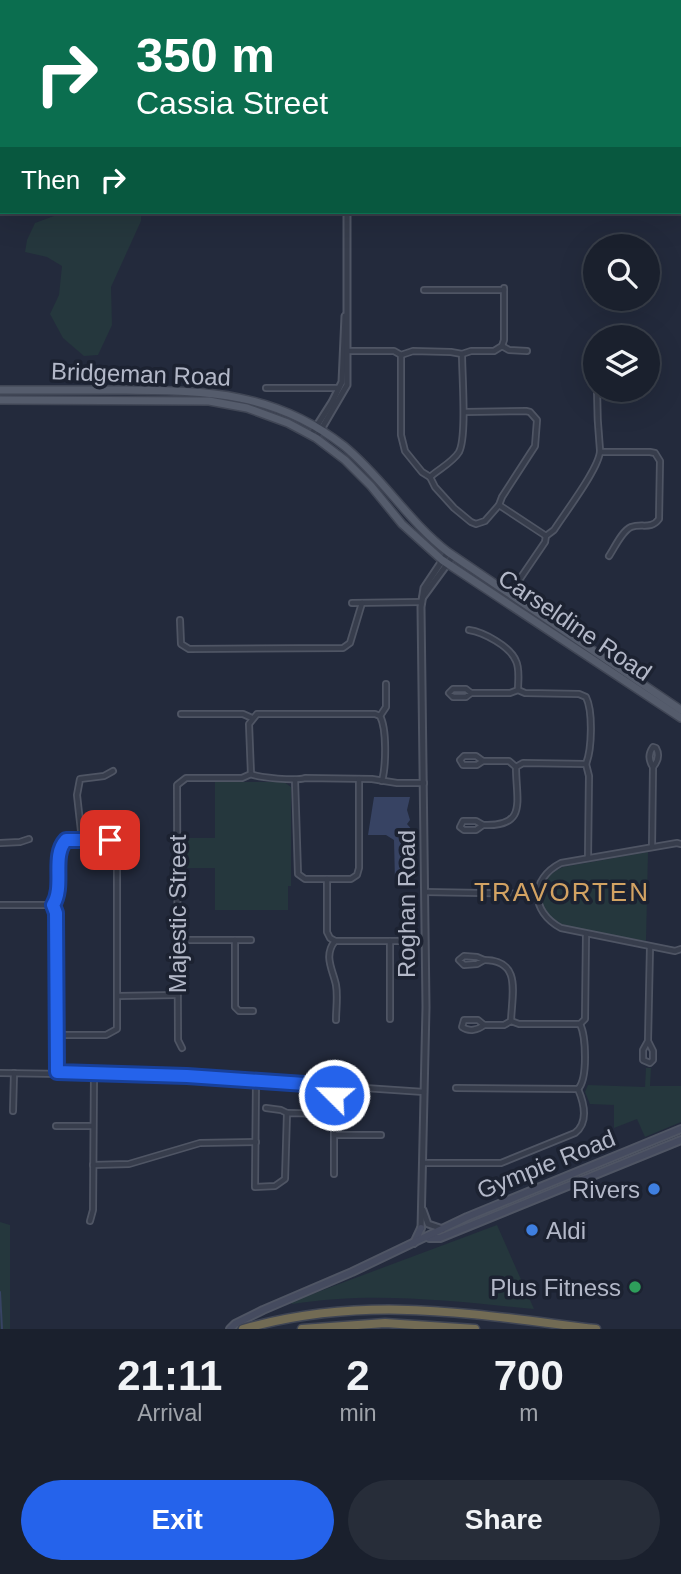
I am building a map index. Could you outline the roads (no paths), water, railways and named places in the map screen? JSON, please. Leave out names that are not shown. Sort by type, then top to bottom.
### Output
[{"type":"highway","points":[[243,1329],[301,1315],[373,1308],[422,1309],[596,1329]]},
{"type":"highway","points":[[302,1329],[385,1322],[475,1329]]},
{"type":"main road","name":"Bridgeman Road","points":[[0,390],[214,392],[265,404],[319,429]]},
{"type":"main road","name":"Bridgeman Road","points":[[0,400],[209,401],[261,412],[314,437]]},
{"type":"main road","points":[[319,429],[368,468],[419,528],[450,554]]},
{"type":"main road","points":[[314,437],[354,468],[402,524],[444,562]]},
{"type":"main road","name":"Carseldine Road","points":[[450,554],[681,710]]},
{"type":"main road","name":"Carseldine Road","points":[[444,562],[681,718]]},
{"type":"main road","name":"Gympie Road","points":[[230,1329],[263,1310],[443,1229],[681,1129]]},
{"type":"main road","name":"Gympie Road","points":[[427,1237],[440,1238],[681,1139]]},
{"type":"main road","points":[[414,1243],[421,1228]]},
{"type":"street","points":[[314,437],[343,388],[346,351],[347,214]]},
{"type":"street","points":[[346,351],[394,351],[401,355],[412,351],[451,352],[462,355],[471,351],[494,351],[502,346],[505,340],[504,289],[424,290]]},
{"type":"street","points":[[502,346],[509,350],[527,351]]},
{"type":"street","points":[[401,355],[403,447],[442,494],[476,524],[485,521],[499,505],[536,446],[537,420],[526,411],[465,412]]},
{"type":"street","points":[[430,477],[458,453],[462,443],[462,419],[465,412],[462,404],[462,355]]},
{"type":"street","name":"Bridgeman Road","points":[[267,388],[343,388]]},
{"type":"street","points":[[508,595],[594,469],[601,452],[597,443],[597,402]]},
{"type":"street","points":[[601,452],[650,452],[655,453],[660,461],[659,519],[652,526],[636,526],[627,530],[609,556]]},
{"type":"street","points":[[499,505],[546,536]]},
{"type":"street","name":"Roghan Road","points":[[421,1228],[425,1092],[423,599],[424,588],[450,554]]},
{"type":"street","points":[[352,603],[423,599]]},
{"type":"street","points":[[180,620],[181,644],[188,649],[343,648],[350,643],[362,603]]},
{"type":"street","points":[[469,629],[478,631],[513,655],[519,668],[518,690]]},
{"type":"street","points":[[380,716],[386,707],[386,684]]},
{"type":"street","points":[[471,693],[510,693],[518,690],[526,693],[579,694],[586,697],[590,710],[589,754],[586,764],[589,776],[588,858]]},
{"type":"street","points":[[181,714],[243,714],[252,718]]},
{"type":"street","points":[[380,716],[257,714],[249,724],[251,774],[258,778],[295,780],[359,779],[424,783]]},
{"type":"street","points":[[380,716],[384,724],[382,781]]},
{"type":"street","points":[[483,761],[509,761],[516,767],[516,811],[513,819],[501,826],[483,825]]},
{"type":"street","points":[[516,767],[523,763],[586,764]]},
{"type":"street","points":[[652,847],[653,767]]},
{"type":"street","points":[[82,840],[77,795],[80,779],[104,776],[113,771]]},
{"type":"street","name":"Majestic Street","points":[[182,1048],[178,1040],[177,995],[177,785],[186,778],[242,778],[251,774]]},
{"type":"street","points":[[295,780],[296,871],[305,879],[351,879],[359,872],[359,779]]},
{"type":"street","points":[[0,843],[29,839]]},
{"type":"street","points":[[57,1035],[106,1035],[117,1029],[117,849],[110,840],[66,840],[60,848],[59,889],[53,905],[56,913],[57,1072]]},
{"type":"street","points":[[681,844],[561,863],[552,867],[541,880],[538,894],[541,910],[551,923],[561,928],[650,947],[675,951],[681,949]]},
{"type":"street","points":[[327,879],[327,932],[334,941]]},
{"type":"street","points":[[425,892],[538,894]]},
{"type":"street","points":[[0,905],[53,905]]},
{"type":"street","points":[[511,1021],[519,1024],[580,1024],[585,1019],[586,934]]},
{"type":"street","points":[[177,940],[251,940]]},
{"type":"street","points":[[235,940],[235,1007],[239,1011],[253,1011]]},
{"type":"street","points":[[334,941],[425,941]]},
{"type":"street","points":[[334,941],[329,951],[329,962],[336,985],[336,1020]]},
{"type":"street","points":[[390,941],[390,1019]]},
{"type":"street","points":[[648,1041],[650,947]]},
{"type":"street","points":[[484,960],[477,964],[464,965],[459,961],[464,956],[477,957],[501,962],[510,970],[511,1021]]},
{"type":"street","points":[[118,996],[177,995]]},
{"type":"street","points":[[484,1025],[504,1025],[511,1021]]},
{"type":"street","points":[[578,1089],[584,1080],[584,1032],[580,1024]]},
{"type":"street","points":[[0,1073],[57,1072],[256,1080],[425,1092]]},
{"type":"street","points":[[13,1111],[14,1073]]},
{"type":"street","points":[[90,1221],[93,1210],[94,1074]]},
{"type":"street","points":[[256,1080],[255,1187],[275,1186],[285,1179],[287,1113]]},
{"type":"street","points":[[334,1086],[334,1174]]},
{"type":"street","points":[[456,1088],[578,1089]]},
{"type":"street","points":[[424,1163],[501,1163],[575,1133],[582,1126],[584,1116],[578,1089]]},
{"type":"street","points":[[266,1108],[276,1108],[287,1113],[334,1114]]},
{"type":"street","points":[[56,1126],[93,1126]]},
{"type":"street","points":[[334,1135],[382,1135]]},
{"type":"street","points":[[93,1165],[129,1164],[200,1143],[256,1142]]},
{"type":"street","points":[[423,1210],[428,1224],[443,1229]]},
{"type":"street","points":[[421,1228],[427,1237]]},
{"type":"water","points":[[374,797],[410,797],[407,810],[410,820],[407,824],[413,831],[410,885],[405,883],[400,888],[395,882],[394,840],[386,835],[368,835]]},
{"type":"waterway","points":[[0,1292],[2,1329]]},
{"type":"place","name":"Rivers","points":[[654,1189]]},
{"type":"place","name":"Aldi","points":[[532,1230]]},
{"type":"place","name":"Plus Fitness","points":[[635,1287]]},
{"type":"district","name":"TRAVORTEN","points":[[562,892]]}]
